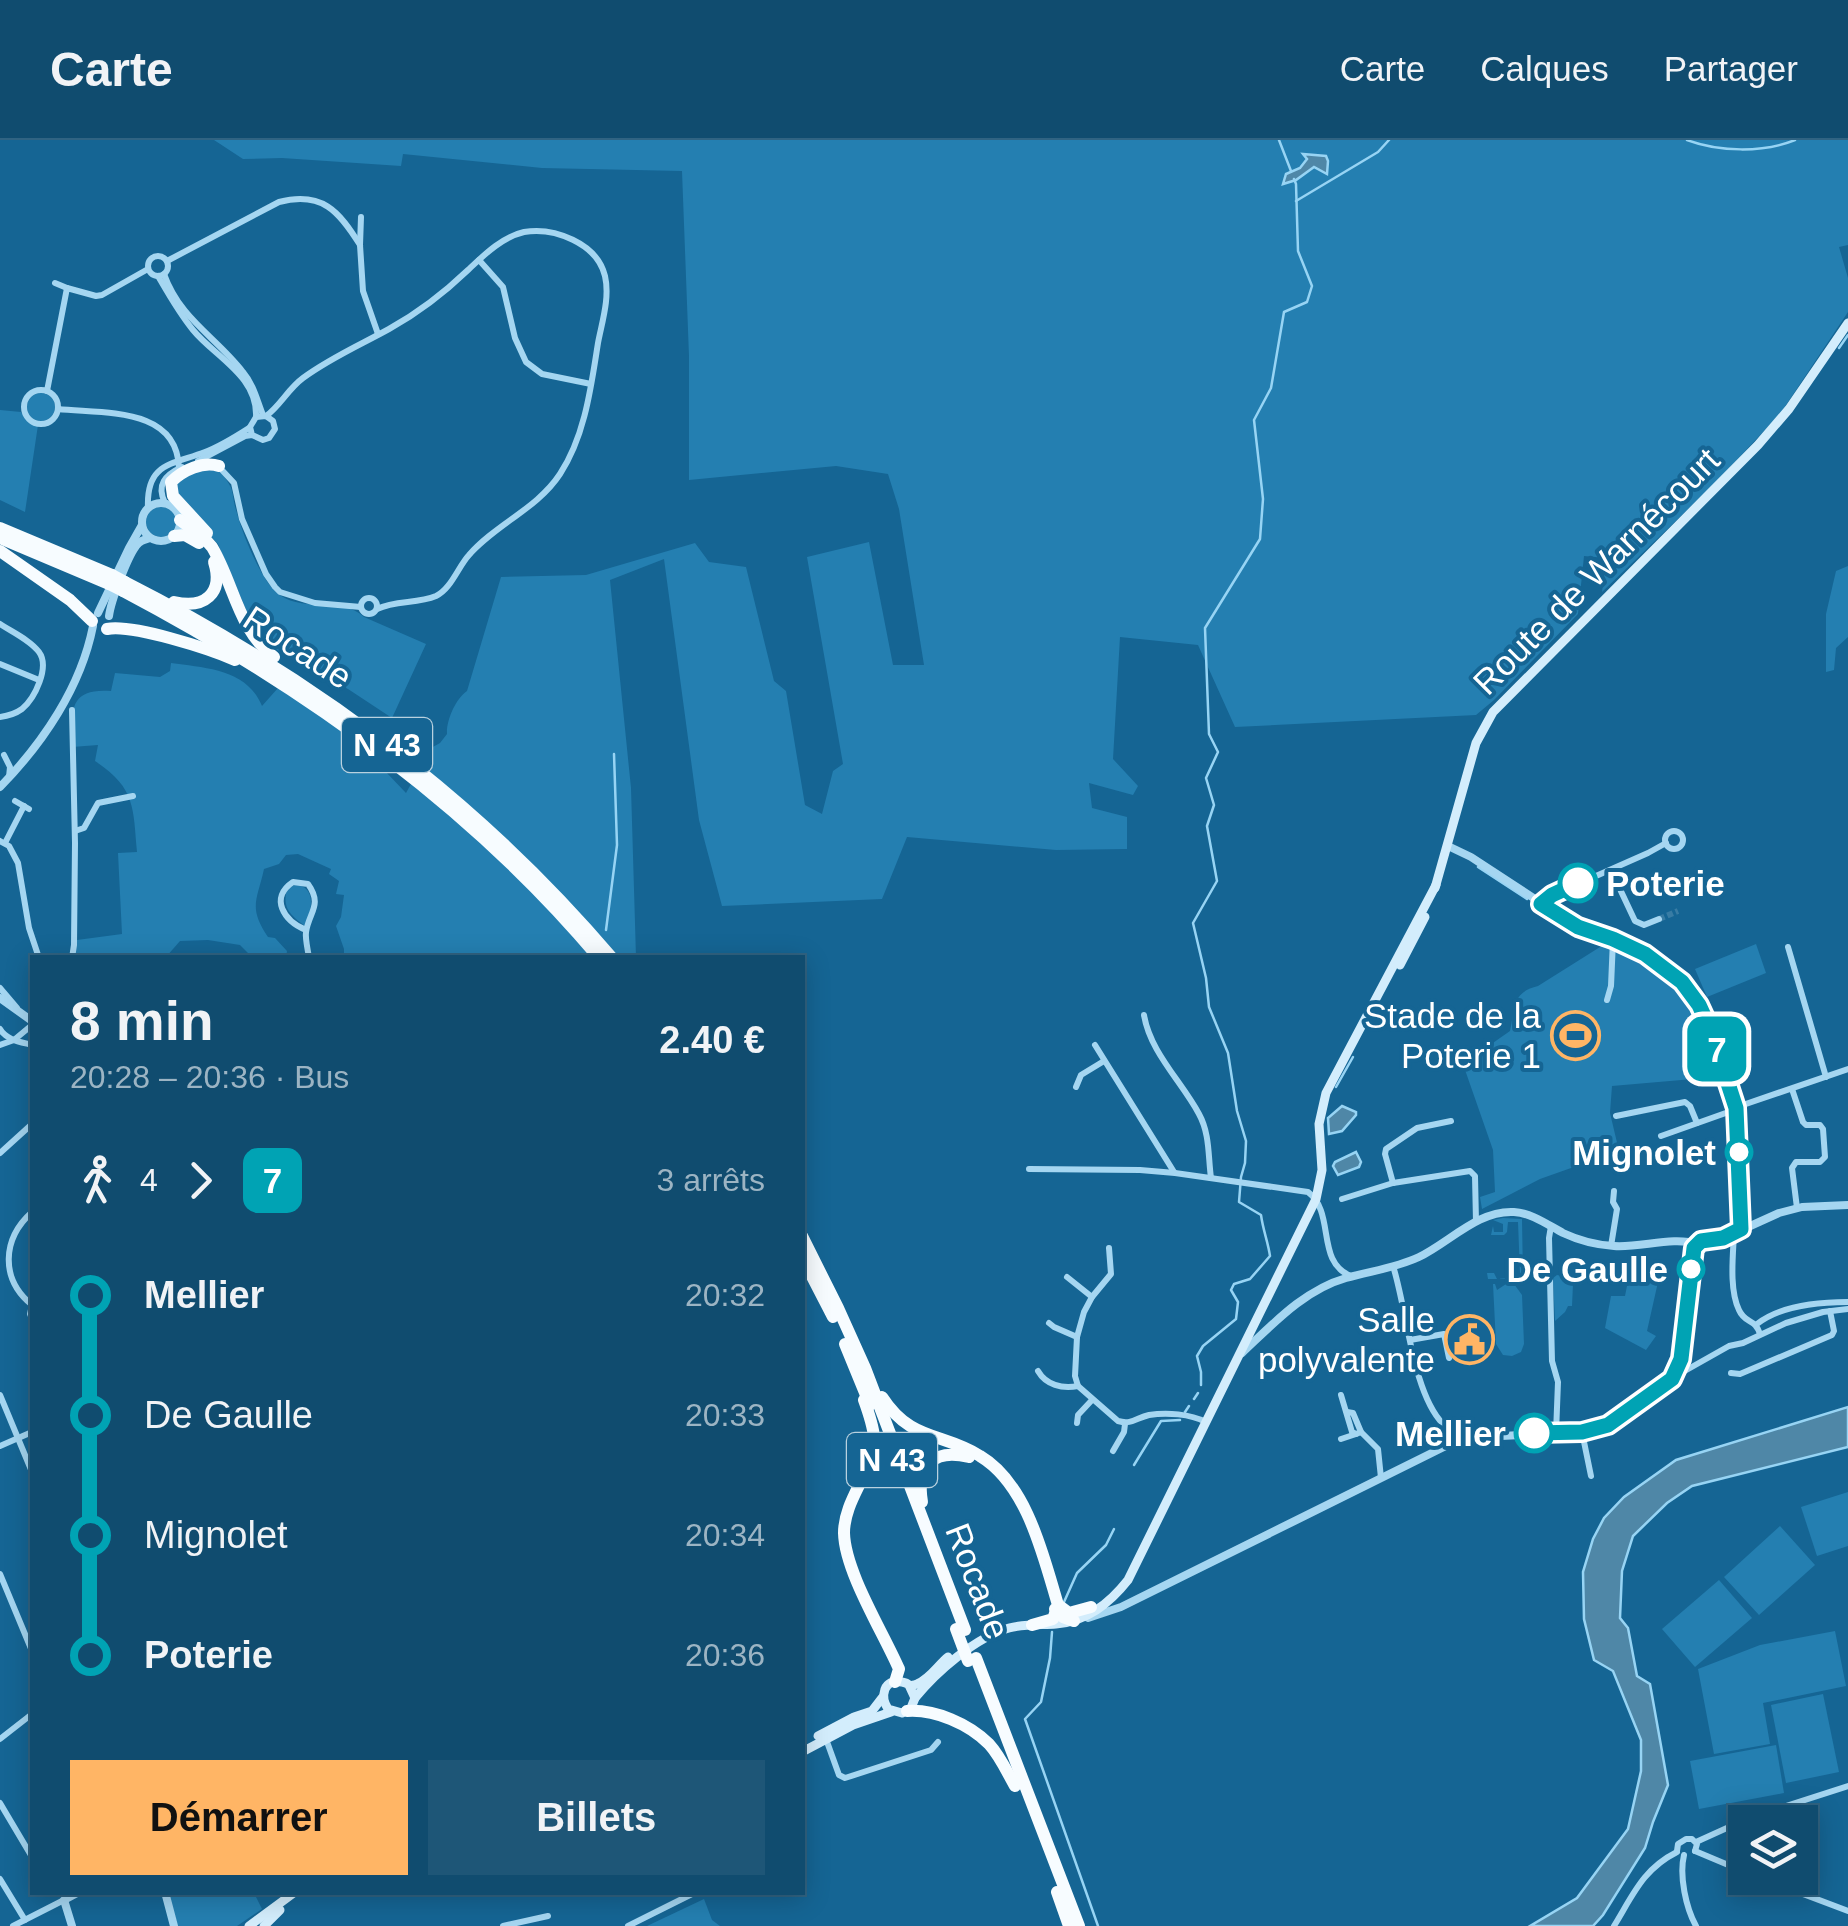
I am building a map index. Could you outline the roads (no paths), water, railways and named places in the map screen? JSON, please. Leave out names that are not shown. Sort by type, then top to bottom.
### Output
[{"type":"highway","points":[[219,466],[208,463],[184,472],[172,482],[171,490],[176,502],[215,542],[226,576]]},
{"type":"highway","points":[[180,520],[212,548],[243,618],[264,649],[334,705]]},
{"type":"highway","name":"Rocade","points":[[0,528],[194,616],[334,705],[482,824],[546,885],[609,955]]},
{"type":"highway","points":[[117,583],[186,605],[202,602],[216,586],[218,574],[213,559],[192,537],[174,536]]},
{"type":"highway","name":"N 43","points":[[0,538],[117,583],[295,690],[398,766],[475,832],[528,880],[596,955]]},
{"type":"highway","points":[[0,551],[101,623],[225,656],[295,690]]},
{"type":"highway","name":"Rocade","points":[[805,1242],[865,1368],[934,1548],[960,1630]]},
{"type":"highway","name":"N 43","points":[[805,1263],[844,1341],[884,1439],[972,1660],[1069,1926]]},
{"type":"highway","points":[[844,1341],[874,1439],[846,1514],[844,1538],[850,1563],[899,1669],[895,1682]]},
{"type":"highway","points":[[865,1368],[888,1406],[909,1426],[971,1450],[1005,1476],[1024,1505],[1052,1594],[1069,1612],[1091,1608]]},
{"type":"highway","points":[[934,1548],[921,1499],[924,1471],[937,1457],[970,1457],[992,1472],[1015,1500],[1063,1619],[1029,1623]]},
{"type":"highway","points":[[1029,1623],[1047,1613],[1052,1594]]},
{"type":"highway","name":"Rocade","points":[[972,1660],[1079,1926]]},
{"type":"highway","points":[[907,1711],[930,1712],[980,1736],[1015,1786]]},
{"type":"main road","name":"Route de Warnécourt","points":[[1063,1619],[1090,1614],[1128,1580],[1316,1200],[1322,1170],[1318,1124],[1326,1093],[1436,885],[1476,743],[1493,712],[1758,446],[1790,409],[1848,323]]},
{"type":"main road","name":"Route de Warnécourt","points":[[1063,1619],[1108,1600],[1140,1554]]},
{"type":"main road","points":[[825,1736],[854,1716],[872,1711],[886,1687],[895,1682],[922,1682],[947,1658],[982,1634],[1011,1623],[1029,1623]]},
{"type":"main road","points":[[915,1698],[953,1660],[992,1635],[1029,1623]]},
{"type":"main road","points":[[805,1746],[876,1716],[907,1711],[915,1698],[910,1685]]},
{"type":"main road","points":[[882,1698],[891,1712]]},
{"type":"main road","points":[[249,1926],[292,1895]]},
{"type":"main road","points":[[261,1926],[302,1895]]},
{"type":"main road","points":[[261,1926],[271,1910]]},
{"type":"street","points":[[167,261],[290,199],[329,206],[360,245]]},
{"type":"street","points":[[361,217],[363,291],[378,334]]},
{"type":"street","points":[[148,508],[150,480],[164,466],[203,459],[251,431],[302,378],[418,312],[506,240],[525,232],[566,236],[592,253],[605,275],[606,302],[577,439],[562,473],[547,492],[480,544],[436,596],[377,606]]},
{"type":"street","points":[[161,275],[152,274],[148,262],[159,256],[167,261]]},
{"type":"street","points":[[478,260],[503,286],[514,338],[526,362],[542,374],[591,384]]},
{"type":"street","points":[[161,275],[167,261]]},
{"type":"street","points":[[55,282],[96,296],[148,269]]},
{"type":"street","points":[[161,275],[172,301],[195,332],[236,367],[256,393],[274,432],[269,438],[258,440],[251,431]]},
{"type":"street","points":[[48,391],[66,288]]},
{"type":"street","points":[[36,391],[48,391],[56,398],[58,409],[53,419],[43,424],[32,421],[24,407],[36,391]]},
{"type":"street","points":[[58,409],[152,421],[171,439],[179,464]]},
{"type":"street","points":[[0,786],[20,766],[62,706],[135,548],[150,538],[160,541],[174,536],[179,529],[177,511],[165,503],[160,490],[163,480],[179,464],[251,431]]},
{"type":"street","points":[[203,459],[214,461],[234,483],[242,519],[266,574],[280,592],[315,603],[360,608],[368,615],[374,614],[377,606]]},
{"type":"street","points":[[101,623],[143,516],[153,504],[165,503]]},
{"type":"street","points":[[142,525],[150,538]]},
{"type":"street","points":[[360,608],[366,598],[372,598],[377,606]]},
{"type":"street","points":[[0,624],[34,646],[41,654],[44,670],[24,707],[0,717]]},
{"type":"street","points":[[0,664],[39,680]]},
{"type":"street","points":[[72,710],[72,955]]},
{"type":"street","points":[[4,755],[30,753]]},
{"type":"street","points":[[4,755],[20,766]]},
{"type":"street","points":[[4,755],[10,767],[9,777]]},
{"type":"street","points":[[75,831],[84,828],[98,803],[133,796]]},
{"type":"street","points":[[15,801],[27,808],[2,842],[18,863],[29,928],[38,955]]},
{"type":"street","points":[[1541,904],[1552,895],[1666,843]]},
{"type":"street","points":[[1448,846],[1578,927],[1635,948],[1692,994],[1708,1023],[1737,1108],[1742,1206],[1734,1292],[1741,1314],[1757,1324],[1760,1334]]},
{"type":"street","points":[[1611,870],[1634,921],[1644,925],[1658,919]]},
{"type":"street","points":[[306,930],[289,920],[280,901],[282,891],[293,882],[308,884],[315,898],[306,930],[309,955]]},
{"type":"street","points":[[1607,1000],[1613,939]]},
{"type":"street","points":[[1788,946],[1826,1077]]},
{"type":"street","points":[[0,988],[30,1021]]},
{"type":"street","points":[[0,998],[18,1010]]},
{"type":"street","points":[[1144,1015],[1156,1048],[1202,1118],[1212,1178]]},
{"type":"street","points":[[0,1045],[14,1040],[30,1025]]},
{"type":"street","points":[[0,1029],[14,1040],[30,1044]]},
{"type":"street","points":[[1094,1045],[1175,1173]]},
{"type":"street","points":[[1076,1088],[1081,1075],[1104,1061]]},
{"type":"street","points":[[1661,1136],[1848,1069]]},
{"type":"street","points":[[1792,1089],[1802,1122],[1820,1124],[1824,1129],[1825,1157],[1820,1162],[1796,1162],[1792,1168],[1797,1208]]},
{"type":"street","points":[[1616,1116],[1685,1102],[1689,1103],[1696,1123]]},
{"type":"street","points":[[1394,1183],[1386,1149],[1418,1128],[1451,1121]]},
{"type":"street","points":[[0,1153],[30,1126]]},
{"type":"street","points":[[1029,1169],[1175,1173],[1308,1192],[1324,1216],[1331,1256],[1344,1274],[1352,1277]]},
{"type":"street","points":[[1342,1199],[1427,1176],[1473,1172],[1476,1222]]},
{"type":"street","points":[[1612,1246],[1617,1209],[1614,1192]]},
{"type":"street","points":[[1238,1356],[1305,1298],[1352,1277],[1426,1254],[1476,1222],[1498,1214],[1518,1212],[1582,1241],[1612,1246],[1698,1244],[1779,1212],[1848,1204]]},
{"type":"street","points":[[1742,1206],[1750,1224]]},
{"type":"street","points":[[30,1214],[20,1223],[12,1240],[9,1270],[30,1303]]},
{"type":"street","points":[[1551,1226],[1552,1360],[1558,1382],[1556,1433]]},
{"type":"street","points":[[1672,1379],[1680,1363],[1692,1256],[1698,1244]]},
{"type":"street","points":[[1109,1248],[1111,1274],[1092,1297],[1077,1337],[1078,1386],[1125,1424],[1150,1415],[1192,1415],[1206,1422]]},
{"type":"street","points":[[1392,1266],[1420,1377],[1432,1407],[1441,1423],[1462,1438]]},
{"type":"street","points":[[0,1273],[9,1270]]},
{"type":"street","points":[[1067,1277],[1092,1297]]},
{"type":"street","points":[[1757,1324],[1770,1316],[1812,1304],[1848,1306]]},
{"type":"street","points":[[1063,1619],[1124,1605],[1462,1438],[1582,1432],[1612,1422],[1700,1361],[1801,1318],[1848,1306]]},
{"type":"street","points":[[1731,1373],[1740,1374],[1832,1335],[1830,1311]]},
{"type":"street","points":[[1049,1322],[1077,1337]]},
{"type":"street","points":[[1410,1340],[1444,1334],[1448,1358]]},
{"type":"street","points":[[1680,1363],[1700,1361]]},
{"type":"street","points":[[1680,1363],[1692,1366]]},
{"type":"street","points":[[1038,1371],[1048,1383],[1078,1386]]},
{"type":"street","points":[[1341,1395],[1352,1432],[1378,1449],[1381,1478]]},
{"type":"street","points":[[0,1396],[30,1467]]},
{"type":"street","points":[[1077,1423],[1078,1415],[1092,1400]]},
{"type":"street","points":[[1112,1451],[1125,1424]]},
{"type":"street","points":[[1582,1432],[1590,1476]]},
{"type":"street","points":[[0,1446],[30,1433]]},
{"type":"street","points":[[1341,1439],[1358,1433]]},
{"type":"street","points":[[0,1574],[30,1646]]},
{"type":"street","points":[[1119,1591],[1124,1605]]},
{"type":"street","points":[[1108,1600],[1124,1605]]},
{"type":"street","points":[[0,1739],[30,1716]]},
{"type":"street","points":[[825,1736],[840,1775],[845,1778],[931,1750],[938,1742]]},
{"type":"street","points":[[1696,1842],[1749,1818],[1848,1786]]},
{"type":"street","points":[[0,1804],[30,1854]]},
{"type":"street","points":[[1696,1842],[1682,1840],[1678,1844],[1690,1916],[1696,1926]]},
{"type":"street","points":[[1695,1851],[1696,1842]]},
{"type":"street","points":[[1614,1926],[1658,1861],[1695,1851],[1728,1865]]},
{"type":"street","points":[[0,1878],[25,1920]]},
{"type":"street","points":[[57,1895],[72,1926]]},
{"type":"street","points":[[13,1926],[74,1895]]},
{"type":"street","points":[[166,1895],[174,1926]]},
{"type":"street","points":[[628,1926],[690,1895]]},
{"type":"street","points":[[1806,1895],[1848,1911]]},
{"type":"street","points":[[508,1926],[548,1916]]},
{"type":"waterway","points":[[1279,140],[1291,171]]},
{"type":"waterway","points":[[1296,201],[1378,152],[1389,140]]},
{"type":"waterway","points":[[1687,140],[1741,149],[1795,140]]},
{"type":"waterway","points":[[1201,1385],[1197,1356],[1203,1346],[1236,1319],[1238,1302],[1231,1290],[1234,1284],[1250,1279],[1270,1256],[1261,1215],[1239,1202],[1246,1141],[1228,1053],[1209,1007],[1193,923],[1217,881],[1207,826],[1214,805],[1206,778],[1218,752],[1209,734],[1205,628],[1260,539],[1263,499],[1254,420],[1271,388],[1284,312],[1307,302],[1312,286],[1298,251],[1294,179]]},
{"type":"waterway","points":[[1839,348],[1848,335]]},
{"type":"waterway","points":[[606,930],[617,845],[614,754]]},
{"type":"waterway","points":[[1478,867],[1527,899]]},
{"type":"waterway","points":[[1556,919],[1573,928]]},
{"type":"waterway","points":[[1601,932],[1628,941]]},
{"type":"waterway","points":[[1637,954],[1648,961]]},
{"type":"waterway","points":[[1657,958],[1672,969]]},
{"type":"waterway","points":[[1336,1087],[1353,1057]]},
{"type":"waterway","points":[[1194,1399],[1198,1393]]},
{"type":"waterway","points":[[1185,1412],[1189,1406]]},
{"type":"waterway","points":[[1134,1465],[1161,1421],[1180,1420]]},
{"type":"waterway","points":[[1064,1602],[1077,1573],[1106,1545],[1114,1529]]},
{"type":"waterway","points":[[1052,1632],[1041,1702],[1025,1719],[1098,1926]]},
{"type":"tunnel","points":[[1659,919],[1678,911]]},
{"type":"place","name":"Poterie","points":[[1578,883]]},
{"type":"place","name":"Stade de la Poterie 1","points":[[1576,1035]]},
{"type":"place","name":"Mignolet","points":[[1739,1152]]},
{"type":"place","name":"De Gaulle","points":[[1691,1269]]},
{"type":"place","name":"Salle polyvalente","points":[[1470,1339]]},
{"type":"place","name":"Mellier","points":[[1534,1433]]}]
